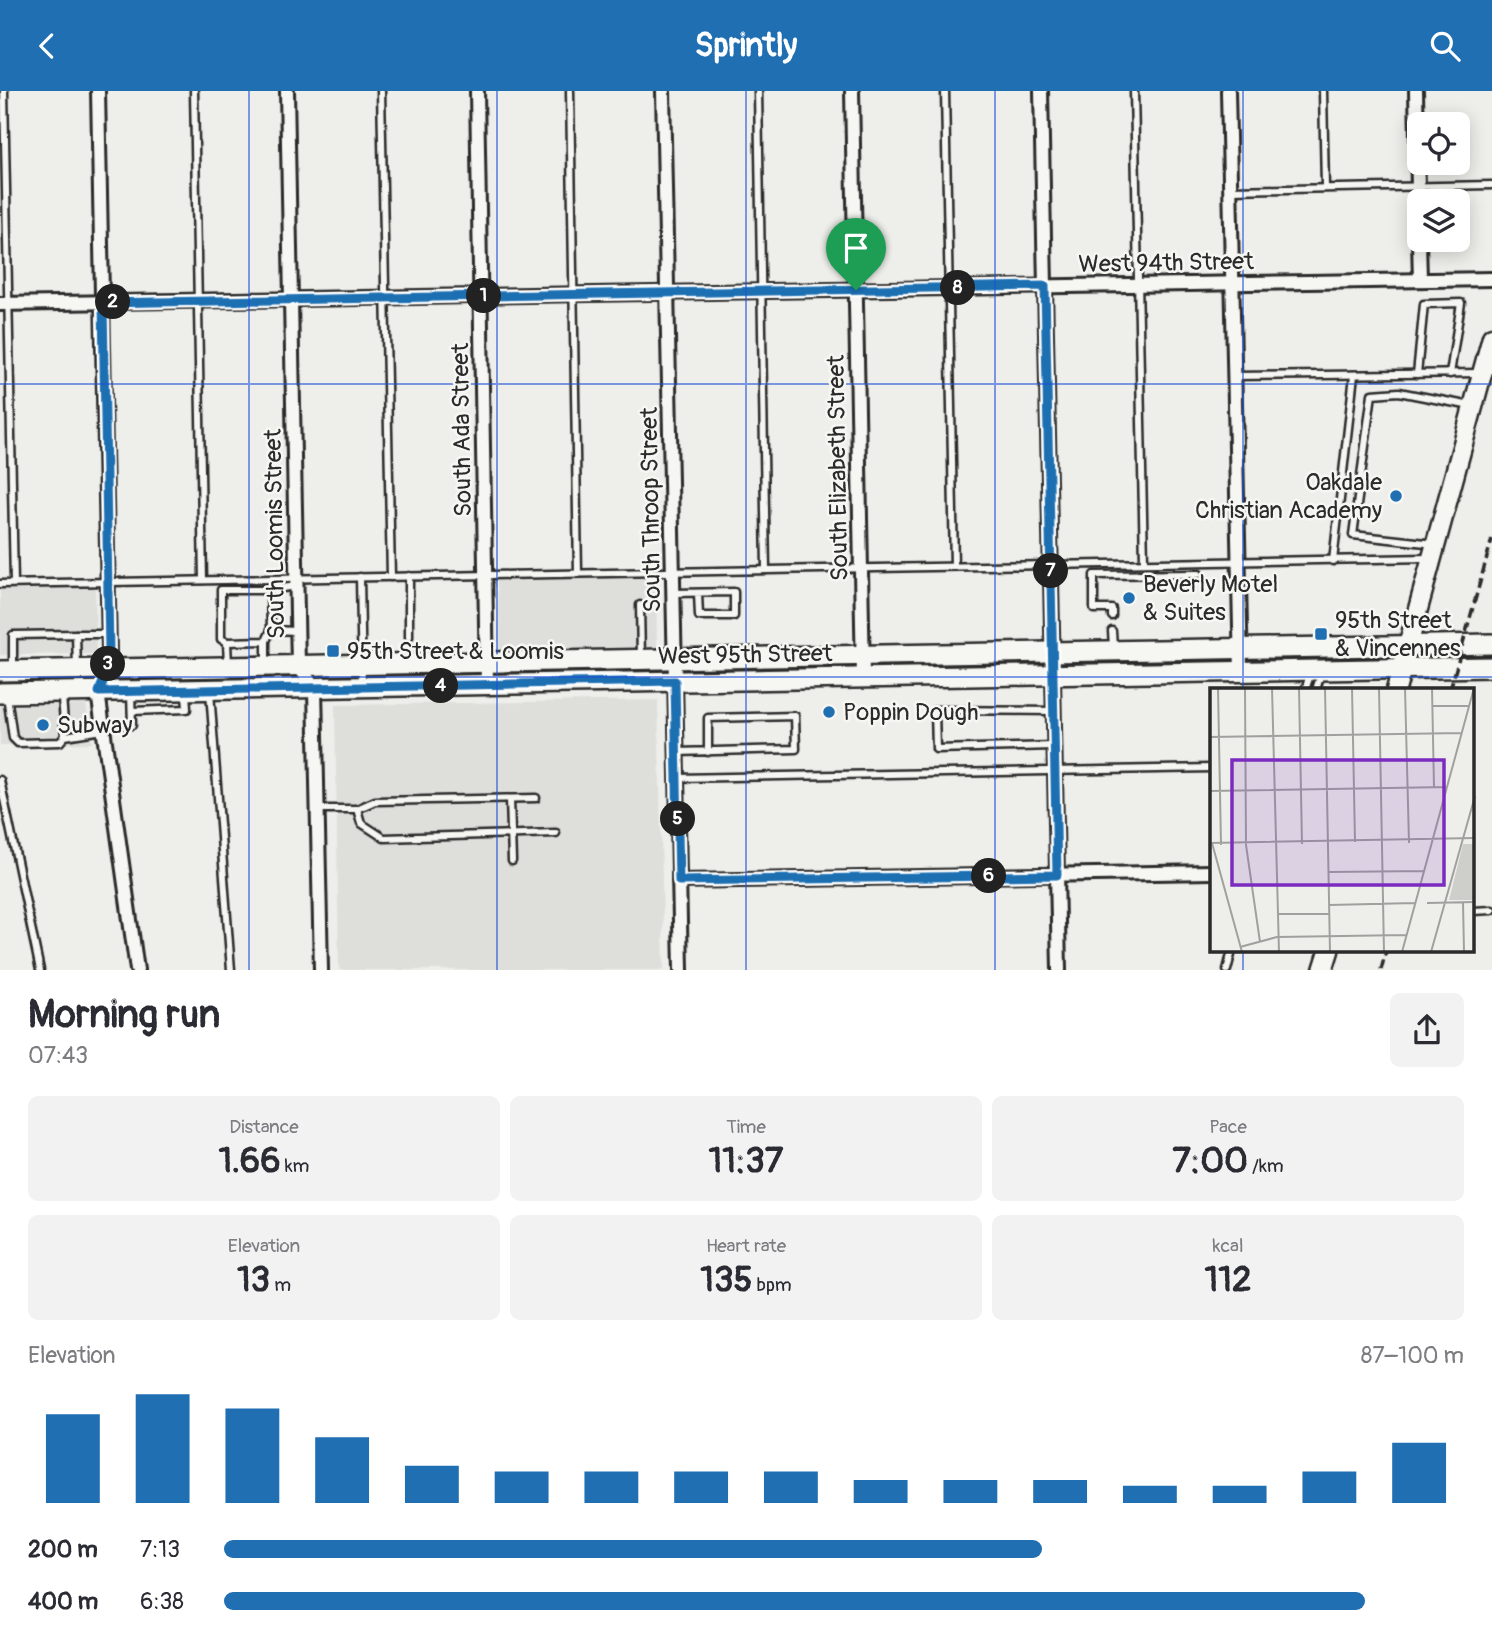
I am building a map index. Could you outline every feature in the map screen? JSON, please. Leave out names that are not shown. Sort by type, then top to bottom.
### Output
[{"type":"main road","points":[[1397,688],[1492,337]]},
{"type":"main road","name":"West 95th Street","points":[[7,671],[1492,644]]},
{"type":"main road","name":"West 95th Street","points":[[3,693],[99,692],[132,701],[186,690],[1241,672],[1313,680],[1402,669],[1492,667]]},
{"type":"main road","points":[[1323,970],[1328,953]]},
{"type":"street","points":[[98,91],[109,634],[108,669],[99,692],[137,970]]},
{"type":"street","name":"South Loomis Street","points":[[287,91],[299,666],[315,688]]},
{"type":"street","name":"South Ada Street","points":[[477,91],[487,684]]},
{"type":"street","name":"South Throop Street","points":[[663,91],[681,970]]},
{"type":"street","name":"South Elizabeth Street","points":[[852,91],[863,677]]},
{"type":"street","points":[[1041,91],[1059,970]]},
{"type":"street","points":[[1228,91],[1241,672]]},
{"type":"street","points":[[1416,91],[1418,189]]},
{"type":"street","points":[[1419,252],[1420,280]]},
{"type":"street","name":"West 94th Street","points":[[4,304],[1492,279]]},
{"type":"street","points":[[315,688],[321,970]]},
{"type":"street","points":[[679,881],[1210,872]]},
{"type":"lane","points":[[4,91],[4,304],[13,583]]},
{"type":"lane","points":[[194,91],[203,580]]},
{"type":"lane","points":[[381,91],[391,577]]},
{"type":"lane","points":[[570,91],[578,573]]},
{"type":"lane","points":[[758,91],[766,570]]},
{"type":"lane","points":[[945,91],[954,566]]},
{"type":"lane","points":[[1134,91],[1144,562]]},
{"type":"lane","points":[[1322,91],[1325,187]]},
{"type":"lane","points":[[1230,190],[1492,184]]},
{"type":"lane","points":[[1417,374],[1424,304],[1461,303],[1450,374]]},
{"type":"lane","points":[[1234,376],[1482,373]]},
{"type":"lane","points":[[1334,561],[1354,375]]},
{"type":"lane","points":[[1435,551],[1353,535],[1372,394],[1399,391],[1473,407]]},
{"type":"lane","points":[[0,584],[203,580],[296,582],[409,576],[1334,561],[1435,551]]},
{"type":"lane","points":[[1112,616],[1112,609],[1094,609],[1094,575],[1199,574]]},
{"type":"lane","points":[[409,576],[409,637]]},
{"type":"lane","points":[[360,577],[362,687]]},
{"type":"lane","points":[[221,580],[221,639],[227,642],[265,641]]},
{"type":"lane","points":[[221,590],[270,590],[296,582]]},
{"type":"lane","points":[[265,667],[265,641],[271,630],[270,590]]},
{"type":"lane","points":[[673,593],[734,592],[734,616],[699,616],[698,593]]},
{"type":"lane","points":[[640,605],[641,660]]},
{"type":"lane","points":[[271,630],[298,631]]},
{"type":"lane","points":[[1112,631],[1113,652]]},
{"type":"lane","points":[[76,634],[77,670]]},
{"type":"lane","points":[[7,671],[13,635],[109,634]]},
{"type":"lane","points":[[227,642],[228,667]]},
{"type":"lane","points":[[209,690],[232,970]]},
{"type":"lane","points":[[3,693],[13,738],[18,743],[60,742],[65,736],[62,692]]},
{"type":"lane","points":[[65,736],[103,732],[132,725],[132,701]]},
{"type":"lane","points":[[1054,711],[935,710],[936,749],[1054,746]]},
{"type":"lane","points":[[677,752],[708,752],[796,749],[795,716],[708,718],[708,752]]},
{"type":"lane","points":[[677,778],[1210,768]]},
{"type":"lane","points":[[0,780],[40,970]]},
{"type":"lane","points":[[317,809],[357,809],[375,801],[536,798]]},
{"type":"lane","points":[[510,799],[512,861]]},
{"type":"lane","points":[[357,809],[361,823],[384,838],[556,833]]},
{"type":"lane","points":[[1474,911],[1492,910]]},
{"type":"lane","points":[[1227,970],[1231,953]]},
{"type":"shaded area","points":[[656,576],[657,647],[498,650],[497,579]]},
{"type":"shaded area","points":[[95,586],[96,654],[0,655],[0,587]]},
{"type":"shaded area","points":[[658,700],[664,970],[339,970],[335,705]]},
{"type":"shaded area","points":[[86,704],[92,743],[0,745],[0,706]]},
{"type":"railway","points":[[1451,688],[1492,539]]},
{"type":"railway","points":[[1381,970],[1385,953]]},
{"type":"place","name":"Oakdale Christian Academy","points":[[1396,496]]},
{"type":"place","name":"Beverly Motel & Suites","points":[[1129,598]]},
{"type":"place","name":"95th Street & Vincennes","points":[[1321,634]]},
{"type":"place","name":"95th Street & Loomis","points":[[333,651]]},
{"type":"place","name":"Poppin Dough","points":[[829,712]]},
{"type":"place","name":"Subway","points":[[43,725]]},
{"type":"route","points":[[1045,286],[1057,875],[679,881],[675,681],[99,692],[108,669],[109,651],[103,303],[856,290],[1045,286]]}]
